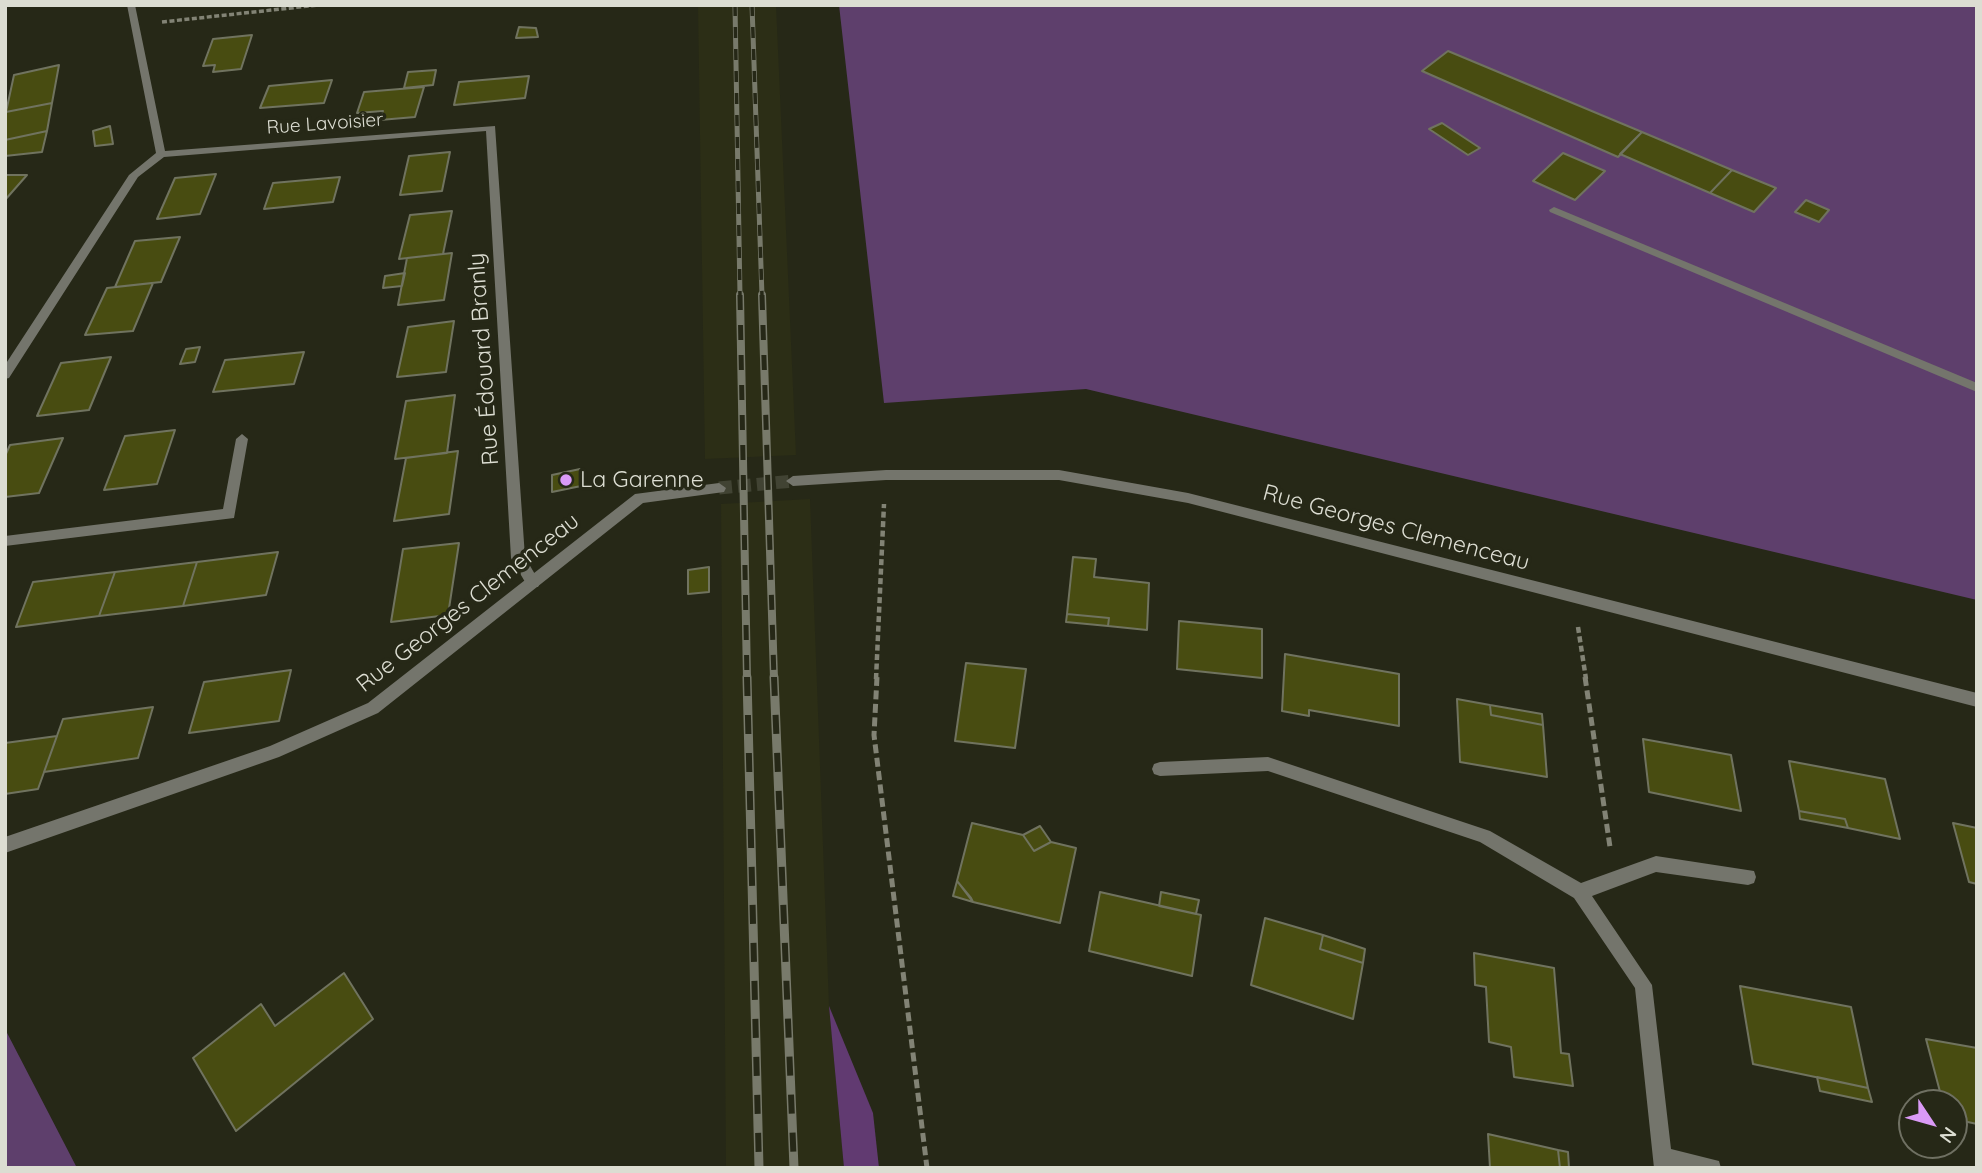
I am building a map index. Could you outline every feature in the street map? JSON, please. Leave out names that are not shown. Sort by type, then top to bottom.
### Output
[{"type":"street","points":[[5,375],[134,175],[161,154],[131,5]]},
{"type":"street","name":"Rue Lavoisier","points":[[161,154],[491,128]]},
{"type":"street","name":"Rue Édouard Branly","points":[[491,128],[518,558],[533,583]]},
{"type":"street","points":[[1555,211],[1977,388]]},
{"type":"street","points":[[5,541],[229,514],[242,439]]},
{"type":"street","name":"Rue Georges Clemenceau","points":[[793,481],[886,475],[1059,475],[1188,498],[1977,700]]},
{"type":"street","name":"Rue Georges Clemenceau","points":[[5,845],[274,752],[373,708],[640,498],[719,488]]},
{"type":"street","points":[[1160,769],[1268,764],[1484,836],[1580,892],[1643,985],[1664,1163],[1713,1168]]},
{"type":"street","points":[[1580,892],[1656,864],[1748,877]]},
{"type":"path","points":[[135,25],[318,5]]},
{"type":"path","points":[[886,475],[874,735],[926,1168]]},
{"type":"path","points":[[1574,598],[1615,880]]},
{"type":"shaded area","points":[[698,5],[776,5],[796,455],[705,459]]},
{"type":"shaded area","points":[[839,5],[1977,5],[1977,600],[1086,389],[884,403]]},
{"type":"shaded area","points":[[810,499],[829,1006],[844,1168],[726,1168],[721,504]]},
{"type":"shaded area","points":[[829,1006],[873,1113],[879,1168],[844,1168]]},
{"type":"shaded area","points":[[5,1029],[77,1168],[5,1168]]},
{"type":"building","points":[[519,27],[536,28],[538,37],[516,38]]},
{"type":"building","points":[[252,35],[241,69],[213,72],[215,65],[203,66],[213,39]]},
{"type":"building","points":[[1448,51],[1642,132],[1618,157],[1422,71]]},
{"type":"building","points":[[59,65],[52,103],[6,112],[14,75]]},
{"type":"building","points":[[436,70],[433,85],[404,88],[408,72]]},
{"type":"building","points":[[529,76],[525,98],[454,105],[459,82]]},
{"type":"building","points":[[332,80],[324,103],[260,108],[269,86]]},
{"type":"building","points":[[424,87],[415,117],[380,120],[383,111],[357,113],[364,92]]},
{"type":"building","points":[[52,103],[47,131],[5,140],[6,112]]},
{"type":"building","points":[[1442,123],[1480,148],[1468,155],[1429,129]]},
{"type":"building","points":[[110,126],[113,144],[95,146],[93,131]]},
{"type":"building","points":[[47,131],[42,152],[5,156],[5,140]]},
{"type":"building","points":[[1642,132],[1732,170],[1710,193],[1620,154]]},
{"type":"building","points":[[450,152],[442,191],[400,195],[409,156]]},
{"type":"building","points":[[1563,153],[1605,171],[1575,200],[1533,181]]},
{"type":"building","points":[[1732,170],[1776,188],[1754,212],[1710,193]]},
{"type":"building","points":[[216,174],[200,214],[157,219],[175,178]]},
{"type":"building","points":[[5,175],[27,175],[5,200]]},
{"type":"building","points":[[340,177],[333,202],[264,209],[273,183]]},
{"type":"building","points":[[1806,200],[1829,210],[1819,222],[1795,212]]},
{"type":"building","points":[[452,211],[443,254],[399,259],[410,215]]},
{"type":"building","points":[[180,237],[161,282],[115,287],[135,241]]},
{"type":"building","points":[[452,253],[444,300],[398,305],[407,258]]},
{"type":"building","points":[[405,273],[402,286],[383,288],[385,276]]},
{"type":"building","points":[[153,283],[133,331],[85,335],[107,288]]},
{"type":"building","points":[[454,321],[446,372],[397,377],[408,327]]},
{"type":"building","points":[[200,347],[195,362],[180,364],[186,349]]},
{"type":"building","points":[[304,352],[294,384],[213,392],[225,360]]},
{"type":"building","points":[[111,357],[89,410],[37,416],[61,363]]},
{"type":"building","points":[[455,395],[447,453],[395,459],[406,401]]},
{"type":"building","points":[[175,430],[157,484],[104,490],[125,436]]},
{"type":"building","points":[[63,438],[39,493],[5,497],[5,456],[10,445]]},
{"type":"building","points":[[458,451],[449,514],[394,521],[406,458]]},
{"type":"building","name":"La Garenne","points":[[580,469],[581,486],[552,492],[552,475]]},
{"type":"building","points":[[459,543],[448,615],[391,622],[403,549]]},
{"type":"building","points":[[278,552],[266,595],[183,606],[197,562]]},
{"type":"building","points":[[1073,557],[1096,559],[1094,577],[1149,583],[1147,630],[1108,626],[1109,618],[1067,614]]},
{"type":"building","points":[[197,562],[183,606],[99,616],[115,572]]},
{"type":"building","points":[[709,567],[709,592],[688,594],[688,570]]},
{"type":"building","points":[[115,572],[99,616],[16,627],[33,582]]},
{"type":"building","points":[[1067,614],[1109,618],[1108,626],[1066,622]]},
{"type":"building","points":[[1179,621],[1262,629],[1262,678],[1177,669]]},
{"type":"building","points":[[1285,654],[1399,674],[1399,726],[1309,710],[1309,716],[1282,711]]},
{"type":"building","points":[[966,663],[1026,669],[1015,748],[955,741]]},
{"type":"building","points":[[291,670],[279,721],[189,733],[204,682]]},
{"type":"building","points":[[1457,699],[1490,705],[1491,715],[1543,725],[1547,777],[1460,762]]},
{"type":"building","points":[[1490,705],[1542,714],[1543,725],[1491,715]]},
{"type":"building","points":[[153,707],[138,758],[44,772],[63,719]]},
{"type":"building","points":[[57,736],[38,789],[5,794],[5,743]]},
{"type":"building","points":[[1643,739],[1731,755],[1741,811],[1649,792]]},
{"type":"building","points":[[1789,761],[1885,779],[1900,839],[1848,828],[1845,819],[1799,811]]},
{"type":"building","points":[[1799,811],[1845,819],[1848,828],[1800,819]]},
{"type":"building","points":[[972,823],[1023,835],[1034,851],[1051,842],[1076,848],[1060,923],[973,902],[957,881]]},
{"type":"building","points":[[1953,823],[1977,828],[1977,884],[1969,882]]},
{"type":"building","points":[[1040,826],[1051,842],[1034,851],[1023,835]]},
{"type":"building","points":[[957,881],[971,898],[973,902],[953,896]]},
{"type":"building","points":[[1100,892],[1201,915],[1192,976],[1089,951]]},
{"type":"building","points":[[1161,892],[1199,900],[1196,914],[1159,906]]},
{"type":"building","points":[[1265,918],[1323,935],[1320,949],[1363,963],[1353,1019],[1251,985]]},
{"type":"building","points":[[1323,935],[1365,949],[1363,963],[1320,949]]},
{"type":"building","points":[[1474,953],[1554,968],[1561,1053],[1569,1054],[1573,1086],[1514,1077],[1511,1047],[1489,1042],[1486,987],[1475,985]]},
{"type":"building","points":[[344,973],[373,1019],[236,1131],[193,1058],[261,1004],[275,1026]]},
{"type":"building","points":[[1740,986],[1851,1007],[1868,1088],[1753,1064]]},
{"type":"building","points":[[1926,1039],[1977,1048],[1977,1124],[1968,1122],[1968,1089],[1939,1089]]},
{"type":"building","points":[[1817,1077],[1868,1088],[1872,1102],[1820,1091]]},
{"type":"building","points":[[1488,1134],[1558,1150],[1560,1168],[1490,1168]]},
{"type":"building","points":[[1558,1150],[1568,1152],[1569,1168],[1560,1168]]},
{"type":"tunnel","points":[[719,488],[793,481]]},
{"type":"railway","points":[[735,5],[740,296]]},
{"type":"railway","points":[[752,5],[762,296]]},
{"type":"railway","points":[[740,295],[747,679]]},
{"type":"railway","points":[[762,295],[774,679]]},
{"type":"railway","points":[[747,677],[759,1168]]},
{"type":"railway","points":[[774,677],[794,1168]]},
{"type":"place","name":"La Garenne","points":[[566,480]]}]
